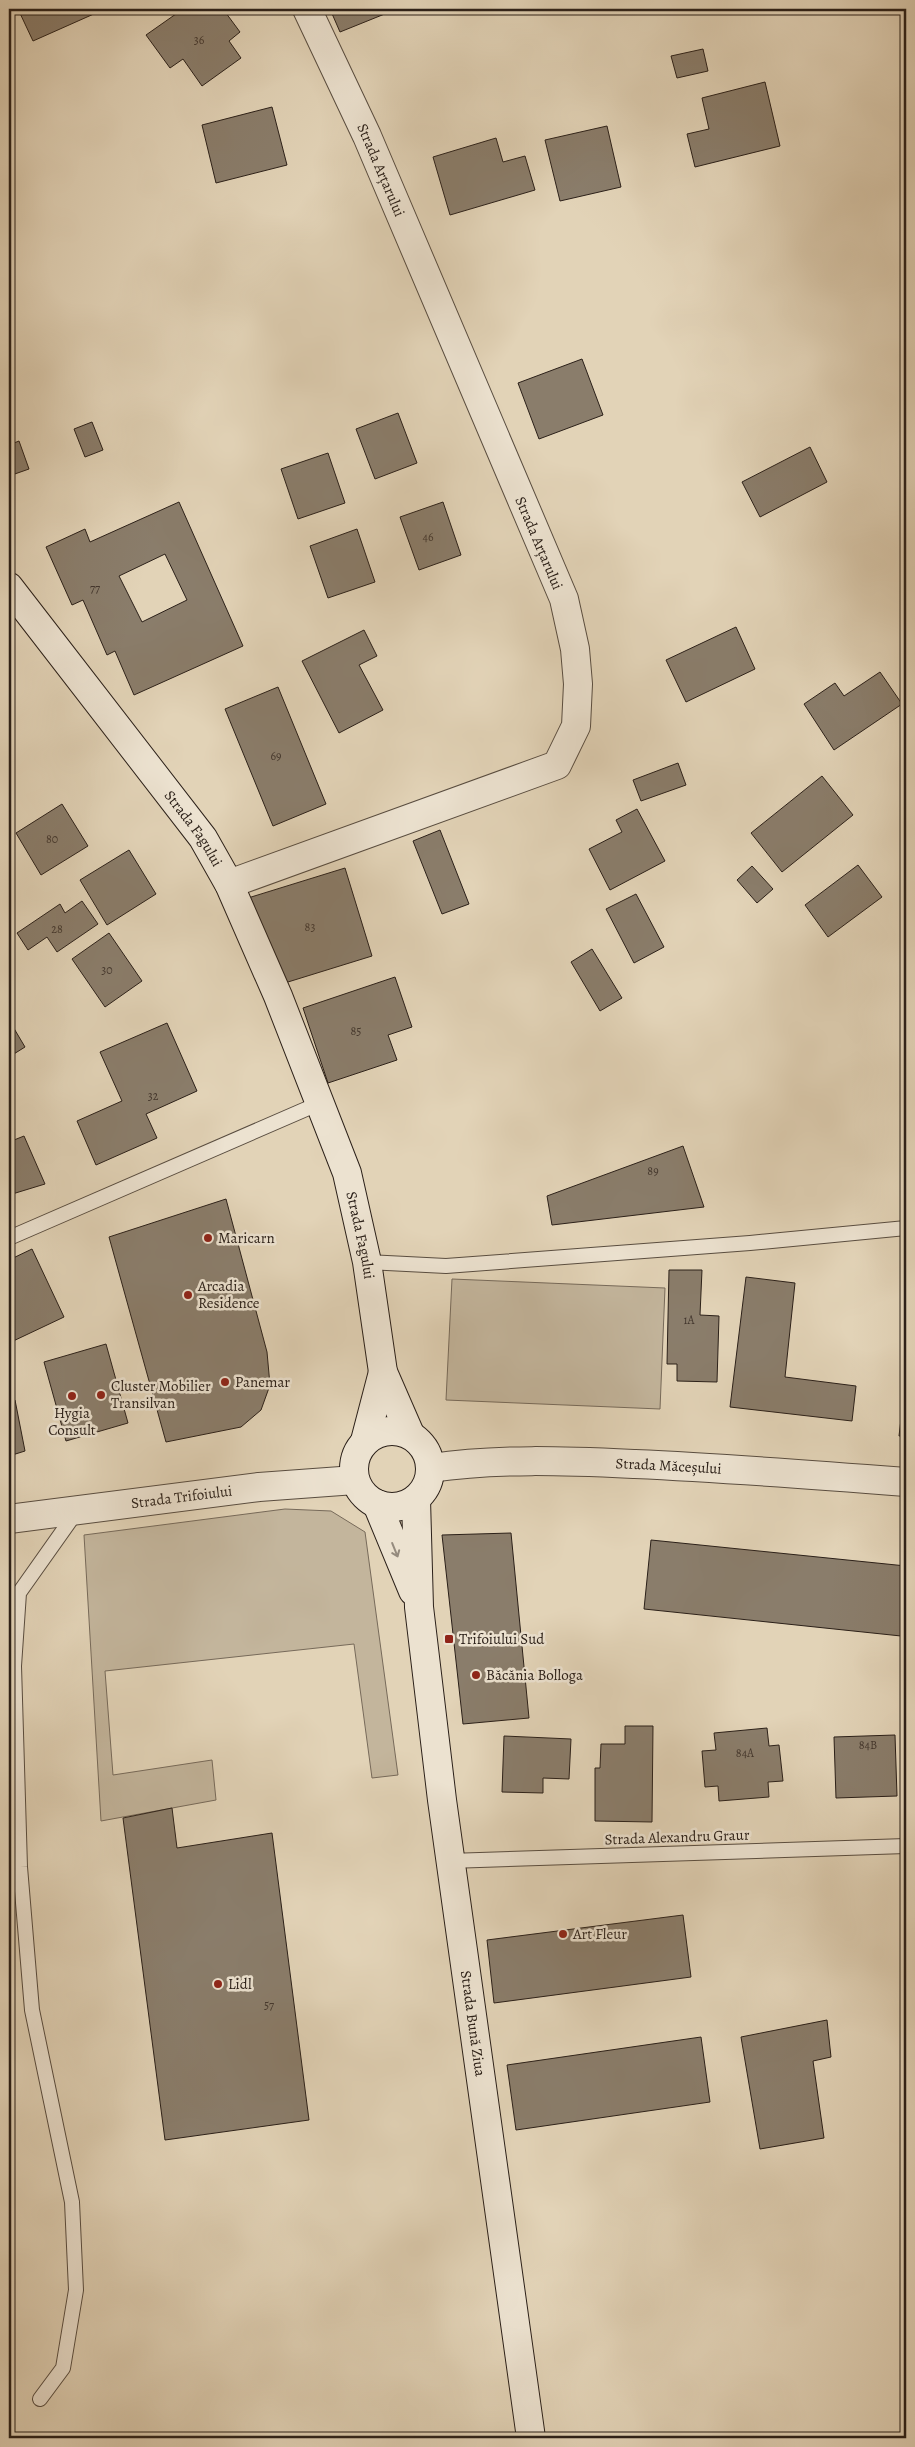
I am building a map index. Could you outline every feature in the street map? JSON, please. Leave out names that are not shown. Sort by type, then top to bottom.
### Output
[{"type":"main road","name":"Strada Arțarului","points":[[229,884],[556,766],[576,726],[578,684],[575,649],[564,599],[367,136],[307,9]]},
{"type":"main road","name":"Strada Fagului","points":[[9,587],[203,838],[229,884],[278,996],[347,1173],[367,1262],[383,1372],[410,1434]]},
{"type":"main road","name":"Strada Fagului","points":[[365,1441],[383,1372]]},
{"type":"main road","points":[[386,1430],[398,1430],[410,1434],[425,1448],[431,1468],[424,1490],[416,1499],[397,1507],[377,1504],[360,1490],[355,1480],[355,1459],[365,1441],[375,1434],[386,1430]]},
{"type":"main road","name":"Strada Măceșului","points":[[431,1468],[498,1461],[545,1460],[744,1469],[906,1482]]},
{"type":"main road","name":"Strada Trifoiului","points":[[9,1519],[259,1487],[355,1480]]},
{"type":"main road","name":"Strada Bună Ziua","points":[[416,1499],[419,1607],[450,1861],[531,2438]]},
{"type":"main road","name":"Strada Bună Ziua","points":[[377,1504],[419,1607]]},
{"type":"lane","points":[[9,1238],[320,1103]]},
{"type":"lane","points":[[367,1262],[446,1266],[750,1243],[906,1228]]},
{"type":"lane","points":[[40,2400],[63,2368],[76,2290],[72,2202],[32,2010],[20,1867],[14,1666],[19,1593],[77,1511]]},
{"type":"lane","name":"Strada Alexandru Graur","points":[[450,1861],[906,1846]]},
{"type":"shaded area","points":[[452,1279],[665,1288],[660,1409],[446,1400]]},
{"type":"shaded area","points":[[285,1509],[331,1511],[365,1532],[398,1775],[372,1778],[354,1644],[105,1671],[113,1775],[212,1760],[216,1800],[101,1821],[84,1535]]},
{"type":"building","points":[[18,9],[105,9],[33,41]]},
{"type":"building","points":[[183,9],[223,9],[240,32],[229,41],[241,58],[202,86],[183,59],[170,68],[146,35]]},
{"type":"building","points":[[330,9],[397,9],[340,32]]},
{"type":"building","points":[[703,49],[708,71],[677,78],[671,56]]},
{"type":"building","points":[[765,82],[780,146],[695,167],[687,134],[709,129],[702,98]]},
{"type":"building","points":[[272,107],[287,165],[216,183],[202,125]]},
{"type":"building","points":[[607,126],[621,187],[560,201],[545,140]]},
{"type":"building","points":[[496,138],[503,162],[525,156],[535,190],[450,215],[433,157]]},
{"type":"building","points":[[582,359],[603,415],[539,439],[518,383]]},
{"type":"building","points":[[398,413],[417,463],[375,479],[356,429]]},
{"type":"building","points":[[92,422],[103,450],[85,457],[74,429]]},
{"type":"building","points":[[19,441],[29,469],[9,476],[9,445]]},
{"type":"building","points":[[810,447],[827,482],[760,517],[742,482]]},
{"type":"building","points":[[328,453],[345,503],[298,519],[281,469]]},
{"type":"building","points":[[179,502],[243,646],[134,695],[115,651],[107,655],[83,600],[72,605],[46,547],[85,529],[90,542]],"holes":[[[165,554],[187,600],[142,622],[119,576]]]},
{"type":"building","points":[[443,502],[461,555],[419,570],[400,517]]},
{"type":"building","points":[[357,529],[375,582],[328,598],[310,546]]},
{"type":"building","points":[[736,627],[755,669],[686,702],[666,660]]},
{"type":"building","points":[[364,630],[377,656],[359,665],[383,710],[339,733],[302,661]]},
{"type":"building","points":[[880,672],[902,704],[834,750],[804,704],[835,683],[844,696]]},
{"type":"building","points":[[278,687],[326,804],[273,826],[225,709]]},
{"type":"building","points":[[678,763],[686,785],[641,801],[633,780]]},
{"type":"building","points":[[822,776],[853,815],[782,872],[751,833]]},
{"type":"building","points":[[62,804],[88,846],[41,875],[16,833]]},
{"type":"building","points":[[637,809],[665,861],[610,890],[589,849],[622,832],[616,820]]},
{"type":"building","points":[[440,830],[469,904],[442,914],[413,841]]},
{"type":"building","points":[[129,850],[156,894],[107,925],[80,880]]},
{"type":"building","points":[[858,865],[882,897],[828,937],[805,905]]},
{"type":"building","points":[[752,866],[773,889],[757,903],[737,880]]},
{"type":"building","points":[[345,868],[372,956],[275,986],[248,898]]},
{"type":"building","points":[[636,894],[664,947],[634,963],[606,909]]},
{"type":"building","points":[[82,901],[98,924],[57,952],[47,937],[28,950],[17,933],[60,904],[65,913]]},
{"type":"building","points":[[109,933],[142,981],[105,1007],[72,959]]},
{"type":"building","points":[[592,949],[622,998],[600,1011],[571,962]]},
{"type":"building","points":[[395,977],[412,1027],[388,1035],[397,1060],[328,1083],[303,1008]]},
{"type":"building","points":[[9,1020],[25,1047],[9,1057]]},
{"type":"building","points":[[167,1023],[197,1091],[146,1114],[157,1138],[96,1165],[77,1121],[122,1101],[100,1052]]},
{"type":"building","points":[[24,1136],[45,1184],[9,1195],[9,1142]]},
{"type":"building","points":[[683,1146],[704,1207],[552,1225],[547,1196]]},
{"type":"building","name":"Arcadia Residence","points":[[226,1199],[267,1352],[270,1385],[261,1410],[241,1427],[166,1442],[109,1237]]},
{"type":"building","points":[[32,1249],[64,1317],[9,1343],[9,1260]]},
{"type":"building","points":[[669,1270],[702,1270],[700,1315],[719,1316],[717,1382],[677,1381],[677,1364],[667,1364]]},
{"type":"building","points":[[746,1277],[795,1283],[785,1377],[856,1386],[852,1421],[730,1407]]},
{"type":"building","points":[[106,1344],[128,1423],[66,1441],[44,1362]]},
{"type":"building","points":[[906,1377],[906,1436],[899,1436]]},
{"type":"building","points":[[9,1394],[15,1400],[25,1451],[9,1456]]},
{"type":"building","points":[[511,1533],[529,1718],[463,1724],[442,1535]]},
{"type":"building","points":[[651,1540],[906,1566],[901,1636],[644,1609]]},
{"type":"building","points":[[625,1726],[653,1726],[652,1822],[595,1821],[595,1768],[600,1768],[601,1744],[625,1744]]},
{"type":"building","points":[[767,1728],[769,1746],[779,1745],[783,1781],[768,1782],[769,1797],[719,1801],[718,1786],[705,1787],[702,1751],[716,1750],[714,1733]]},
{"type":"building","points":[[895,1735],[897,1796],[836,1798],[834,1737]]},
{"type":"building","points":[[504,1736],[571,1739],[569,1779],[543,1778],[543,1793],[502,1792]]},
{"type":"building","name":"Lidl","points":[[172,1808],[177,1848],[272,1833],[309,2120],[165,2140],[123,1818]]},
{"type":"building","points":[[683,1915],[691,1977],[494,2003],[487,1940]]},
{"type":"building","points":[[827,2020],[831,2057],[813,2061],[824,2138],[760,2149],[741,2037]]},
{"type":"building","points":[[701,2037],[710,2102],[516,2130],[507,2065]]},
{"type":"place","name":"Maricarn","points":[[208,1238]]},
{"type":"place","name":"Arcadia Residence","points":[[188,1295]]},
{"type":"place","name":"Panemar","points":[[225,1382]]},
{"type":"place","name":"Cluster Mobilier Transilvan","points":[[101,1395]]},
{"type":"place","name":"Hygia Consult","points":[[72,1396]]},
{"type":"place","name":"Trifoiului Sud","points":[[449,1639]]},
{"type":"place","name":"Băcănia Bolloga","points":[[476,1675]]},
{"type":"place","name":"Art Fleur","points":[[563,1934]]},
{"type":"place","name":"Lidl","points":[[218,1984]]}]
